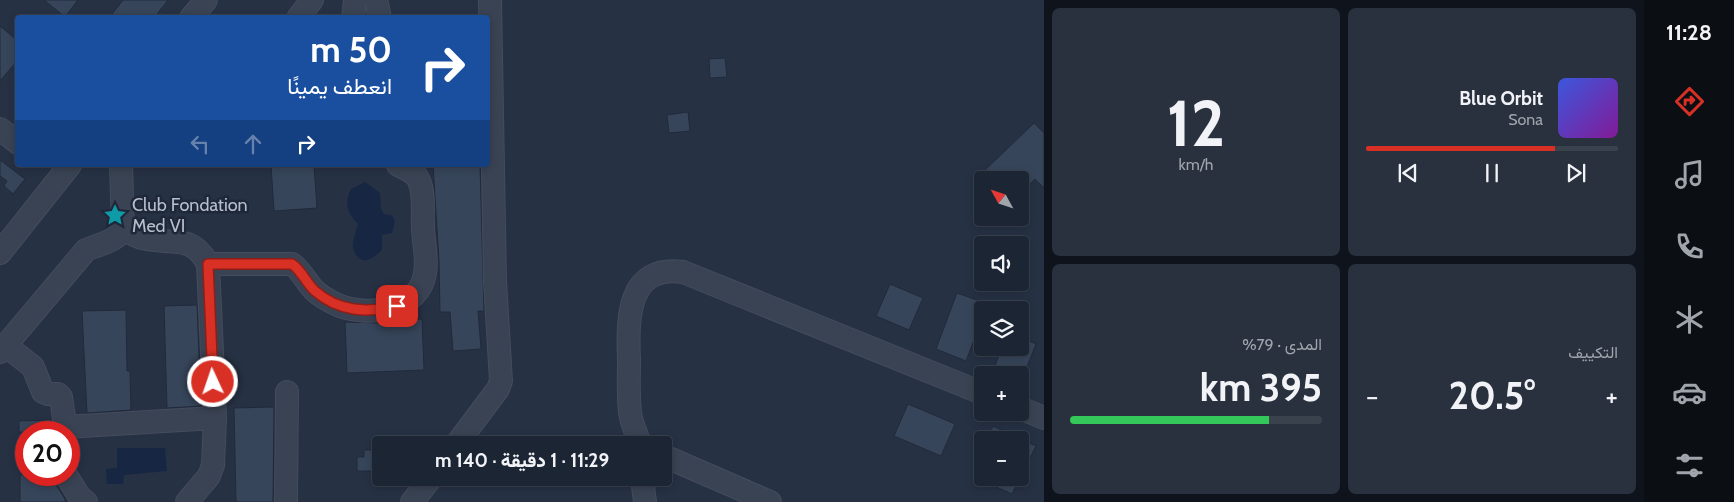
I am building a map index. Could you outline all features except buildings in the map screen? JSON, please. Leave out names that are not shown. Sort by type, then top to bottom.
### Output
[{"type":"street","points":[[194,15],[206,0]]},
{"type":"street","points":[[300,15],[312,0]]},
{"type":"street","points":[[353,15],[355,0]]},
{"type":"street","points":[[376,0],[379,15]]},
{"type":"street","points":[[463,436],[498,389],[502,375],[495,281],[490,0]]},
{"type":"street","points":[[0,129],[15,141]]},
{"type":"street","points":[[64,421],[61,397],[58,394],[43,392],[33,367],[3,348],[86,250],[110,241],[119,236],[124,230],[120,167]]},
{"type":"street","points":[[208,264],[292,264],[298,268],[314,290],[339,306],[366,311],[397,306],[416,294],[422,285],[426,272],[420,183],[412,172],[402,167]]},
{"type":"street","points":[[0,254],[58,169]]},
{"type":"street","points":[[124,230],[142,238],[190,244],[202,253],[208,264],[215,418],[213,465],[209,476],[187,502]]},
{"type":"street","points":[[637,436],[630,413],[629,311],[639,289],[658,274],[669,270],[683,272],[974,390]]},
{"type":"street","points":[[286,502],[287,392]]},
{"type":"street","points":[[1029,412],[1044,418]]},
{"type":"street","points":[[80,429],[215,418]]},
{"type":"street","points":[[672,459],[770,502]]},
{"type":"street","points":[[73,486],[79,496],[86,502]]},
{"type":"street","points":[[412,502],[425,486]]},
{"type":"street","points":[[643,486],[644,502]]},
{"type":"water","points":[[365,182],[380,193],[381,209],[384,214],[393,217],[394,223],[392,233],[382,235],[382,250],[373,258],[362,260],[353,249],[353,241],[358,224],[351,216],[347,203],[351,189]]},
{"type":"water","points":[[117,448],[165,448],[167,471],[124,475],[123,484],[107,484],[106,469],[117,468]]},
{"type":"place","name":"Club Fondation Med VI","points":[[115,215]]},
{"type":"route","points":[[213,382],[208,264],[292,264],[298,268],[314,290],[339,306],[366,311],[397,306]]}]
